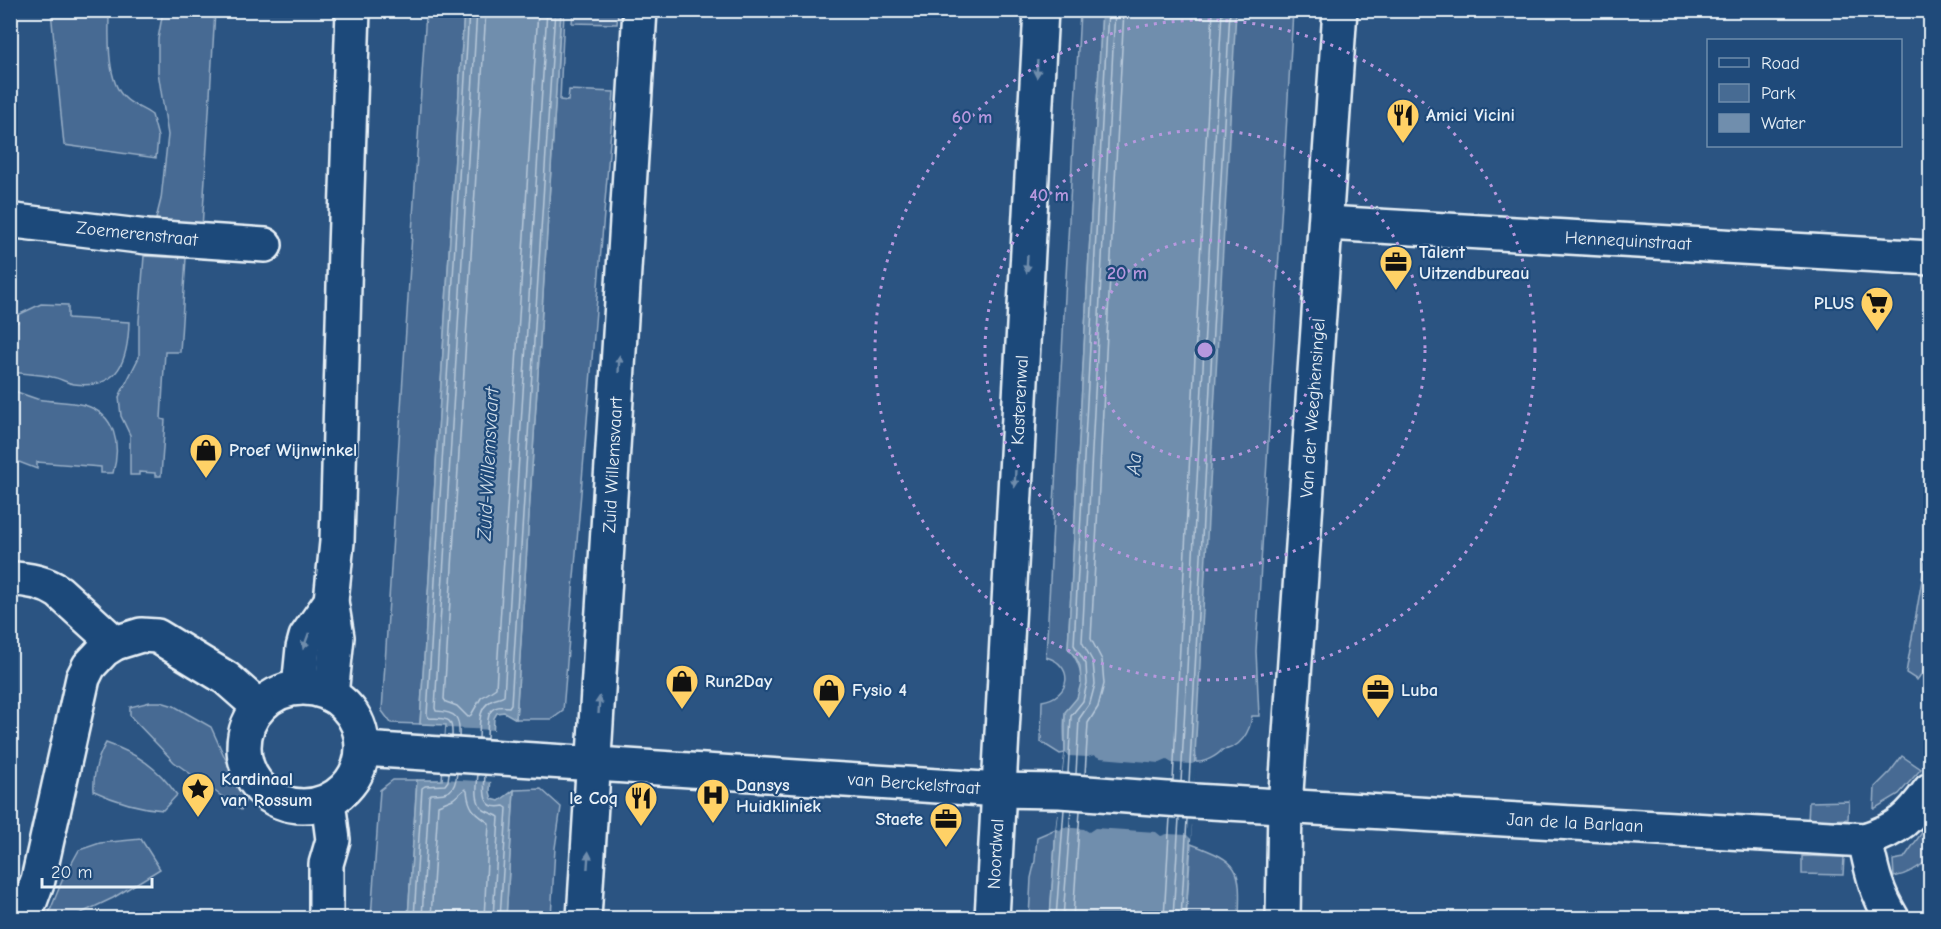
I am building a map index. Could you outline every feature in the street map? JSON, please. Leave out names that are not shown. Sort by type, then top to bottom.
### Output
[{"type":"street","points":[[331,695],[337,637],[331,601],[337,542],[353,10]]},
{"type":"street","name":"Zuid Willemsvaart","points":[[584,918],[640,10]]},
{"type":"street","name":"Kasterenwal","points":[[1000,790],[1041,10]]},
{"type":"street","name":"Van der Weeghensingel","points":[[1283,918],[1285,806],[1340,10]]},
{"type":"street","name":"Zoemerenstraat","points":[[12,218],[147,237],[265,244]]},
{"type":"street","name":"Hennequinstraat","points":[[1326,223],[1930,258]]},
{"type":"street","points":[[10,579],[35,581],[54,589],[116,643]]},
{"type":"street","points":[[299,688],[306,637],[331,601]]},
{"type":"street","points":[[24,918],[38,879],[83,678],[96,657],[116,643],[141,635],[157,636],[225,678],[259,707]]},
{"type":"street","points":[[299,688],[316,689],[331,695],[344,704],[354,717],[361,732],[363,749],[360,765],[353,780],[342,792],[316,804],[285,804],[268,795],[254,781],[246,763],[244,743],[249,724],[259,707],[271,697],[284,691],[299,688]]},
{"type":"street","name":"van Berckelstraat","points":[[363,749],[1285,806]]},
{"type":"street","name":"Noordwal","points":[[992,918],[1000,790]]},
{"type":"street","points":[[1892,918],[1875,887],[1865,840],[1900,825],[1918,808],[1930,790]]},
{"type":"street","points":[[316,804],[333,840],[326,864],[326,918]]},
{"type":"street","name":"Jan de la Barlaan","points":[[1285,806],[1865,840]]},
{"type":"green space","points":[[51,11],[109,11],[109,44],[114,80],[127,100],[152,115],[158,137],[156,158],[64,145]]},
{"type":"green space","points":[[163,11],[215,11],[202,229],[156,219],[161,199],[168,135],[158,72],[158,39]]},
{"type":"green space","points":[[426,11],[464,11],[420,724],[391,723],[382,711]]},
{"type":"green space","points":[[561,11],[618,11],[617,24],[572,23],[573,12],[564,12],[560,100],[568,101],[569,90],[614,92],[563,711],[552,719],[516,719]]},
{"type":"green space","points":[[1080,11],[1102,11],[1068,648],[1077,661],[1081,683],[1077,697],[1065,715],[1065,753],[1060,754],[1041,742],[1042,701],[1059,694],[1066,680],[1062,667],[1046,657]]},
{"type":"green space","points":[[1232,11],[1293,11],[1256,651],[1259,716],[1252,716],[1246,734],[1234,747],[1222,750],[1210,759],[1196,762],[1193,698]]},
{"type":"green space","points":[[144,256],[186,258],[180,352],[165,352],[161,419],[165,420],[161,476],[155,476],[155,473],[139,472],[139,475],[130,475],[130,435],[121,416],[119,397],[139,357]]},
{"type":"green space","points":[[41,304],[68,305],[68,318],[129,322],[123,359],[111,377],[90,385],[68,383],[47,376],[11,372],[11,326],[18,322],[16,316]]},
{"type":"green space","points":[[1930,344],[1930,447],[1926,447],[1924,445]]},
{"type":"green space","points":[[10,389],[37,399],[84,405],[103,415],[114,432],[116,442],[113,473],[101,473],[101,467],[37,462],[37,469],[11,459]]},
{"type":"green space","points":[[1930,556],[1930,662],[1917,680],[1906,673],[1925,562]]},
{"type":"green space","points":[[161,702],[174,706],[211,727],[234,778],[247,798],[241,810],[174,762],[132,718],[130,707]]},
{"type":"green space","points":[[106,743],[146,763],[177,795],[163,810],[128,804],[94,791],[96,766]]},
{"type":"green space","points":[[1902,756],[1921,769],[1899,794],[1874,809],[1875,787]]},
{"type":"green space","points":[[393,780],[417,780],[408,918],[371,918],[380,790]]},
{"type":"green space","points":[[541,789],[561,807],[555,848],[551,918],[506,918],[514,790]]},
{"type":"green space","points":[[1849,801],[1848,819],[1808,821],[1809,802]]},
{"type":"green space","points":[[1930,821],[1930,858],[1914,870],[1894,877],[1893,860],[1904,858]]},
{"type":"green space","points":[[1056,829],[1050,918],[1029,918],[1031,878],[1037,837]]},
{"type":"green space","points":[[141,839],[160,869],[113,898],[71,918],[47,918],[62,881],[79,850],[100,843]]},
{"type":"green space","points":[[1191,844],[1219,856],[1234,869],[1238,877],[1239,918],[1186,918]]},
{"type":"green space","points":[[1802,856],[1844,857],[1843,875],[1802,874]]},
{"type":"water","name":"Zuid-Willemsvaart","points":[[464,11],[561,11],[516,719],[504,712],[497,713],[494,718],[490,792],[492,799],[499,801],[514,790],[506,918],[408,918],[417,780],[442,780],[446,725],[420,724]]},
{"type":"water","name":"Aa","points":[[1102,11],[1236,11],[1186,918],[1050,918],[1056,829],[1065,753],[1065,712],[1077,698],[1081,683],[1080,666],[1068,648]]},
{"type":"pier","points":[[446,728],[496,730],[494,782],[443,779]]},
{"type":"pier","points":[[1065,753],[1068,756],[1094,755],[1100,758],[1160,763],[1167,760],[1172,763],[1192,764],[1196,762],[1191,839],[1187,835],[1161,836],[1156,832],[1095,828],[1089,832],[1084,829],[1063,827],[1060,830],[1056,829]]},
{"type":"place","name":"Amici Vicini","points":[[1403,144]]},
{"type":"place","name":"Talent Uitzendbureau","points":[[1396,291]]},
{"type":"place","name":"PLUS","points":[[1877,332]]},
{"type":"place","name":"Proef Wijnwinkel","points":[[206,479]]},
{"type":"place","name":"Run2Day","points":[[682,710]]},
{"type":"place","name":"Fysio 4","points":[[829,719]]},
{"type":"place","name":"Luba","points":[[1378,719]]},
{"type":"place","name":"Kardinaal van Rossum","points":[[198,818]]},
{"type":"place","name":"Dansys Huidkliniek","points":[[713,824]]},
{"type":"place","name":"le Coq","points":[[641,827]]},
{"type":"place","name":"Staete","points":[[946,848]]}]
